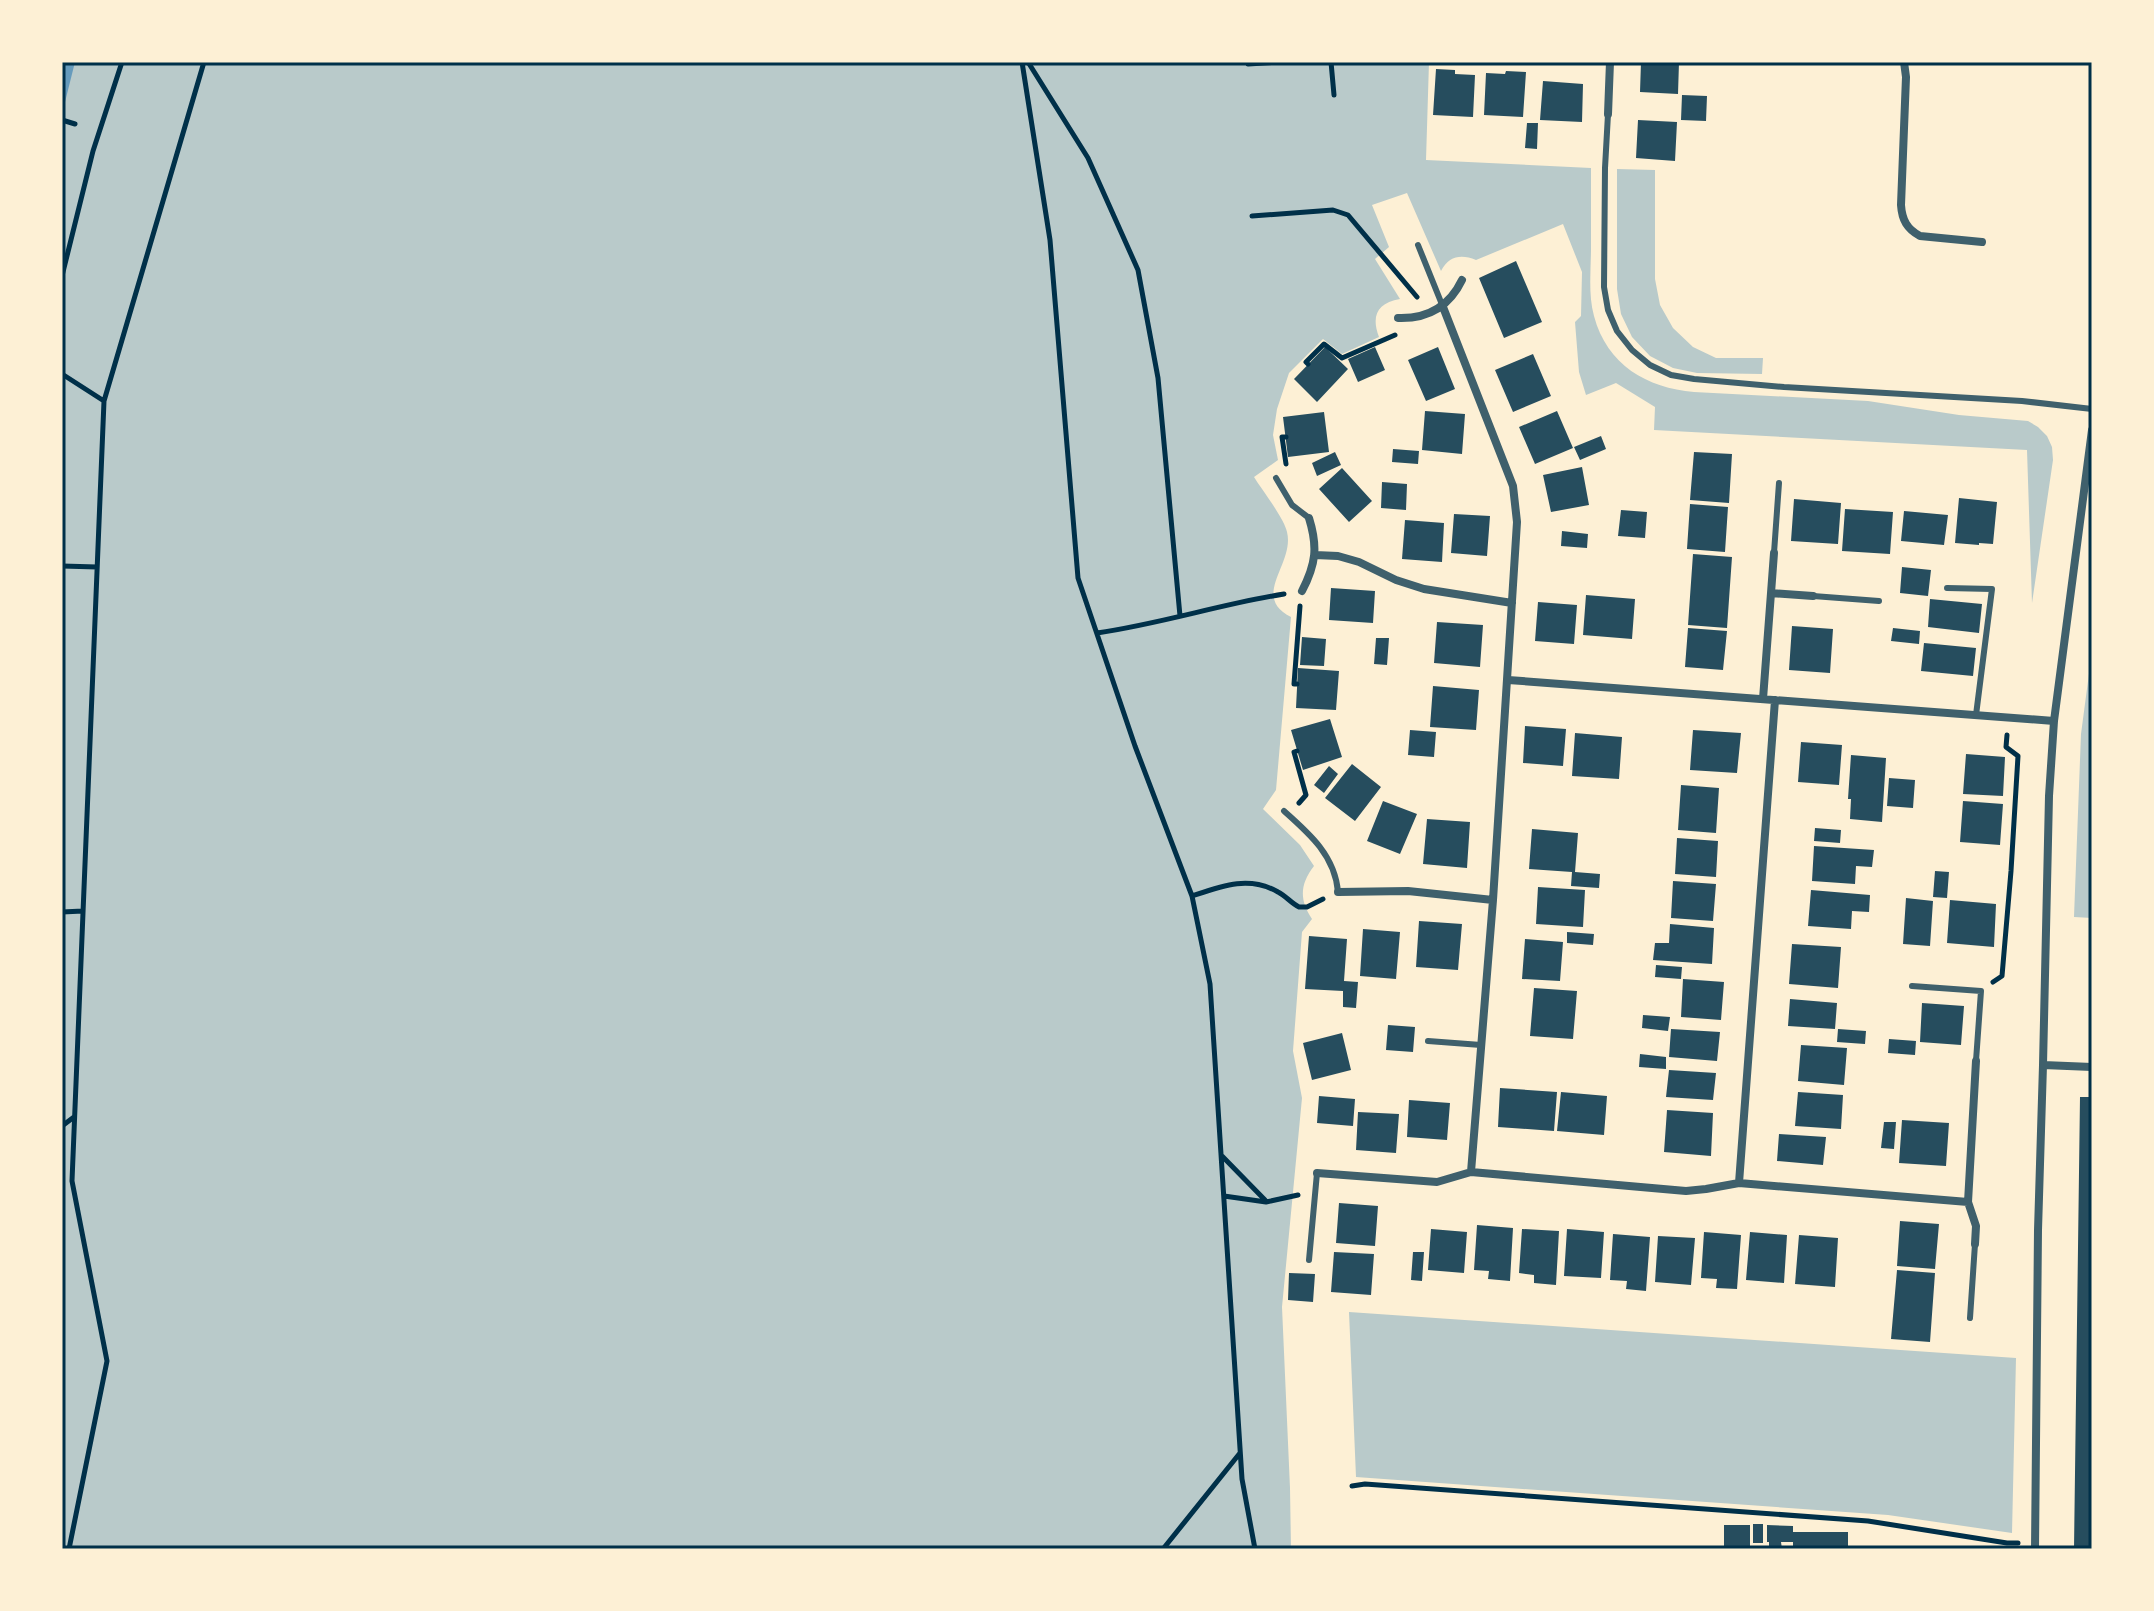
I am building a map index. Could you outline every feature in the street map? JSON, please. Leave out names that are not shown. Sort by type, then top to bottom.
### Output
[{"type":"street","points":[[1608,114],[1610,62]]},
{"type":"street","points":[[1904,62],[1901,205],[1905,224],[1920,236],[1982,242]]},
{"type":"street","points":[[1398,318],[1418,318],[1443,307],[1462,280]]},
{"type":"street","points":[[1443,307],[1513,486],[1517,522],[1493,900],[1471,1172]]},
{"type":"street","points":[[2035,1546],[2038,1230],[2049,796],[2054,721],[2092,430]]},
{"type":"street","points":[[1302,591],[1311,574],[1315,555],[1315,536],[1309,518]]},
{"type":"street","points":[[1763,699],[1774,553]]},
{"type":"street","points":[[1315,555],[1338,556],[1359,562],[1396,580],[1424,589],[1512,603]]},
{"type":"street","points":[[1771,593],[1813,596]]},
{"type":"street","points":[[1508,680],[2054,721]]},
{"type":"street","points":[[1739,1183],[1775,700]]},
{"type":"street","points":[[1338,892],[1408,891],[1493,900]]},
{"type":"street","points":[[1975,1244],[1976,1226],[1968,1202],[1976,1061]]},
{"type":"street","points":[[2043,1065],[2092,1067]]},
{"type":"street","points":[[1317,1173],[1437,1182],[1471,1172],[1686,1191],[1739,1183],[1968,1202]]},
{"type":"lane","points":[[1608,114],[1604,287],[1608,310],[1617,331],[1632,350],[1650,365],[1671,375],[1694,379],[2022,401],[2092,409]]},
{"type":"lane","points":[[1418,245],[1443,307]]},
{"type":"lane","points":[[1276,478],[1292,505],[1309,518]]},
{"type":"lane","points":[[1774,553],[1779,483]]},
{"type":"lane","points":[[1947,588],[1992,589],[1976,715]]},
{"type":"lane","points":[[1813,596],[1879,601]]},
{"type":"lane","points":[[1287,813],[1303,827],[1329,860],[1337,875],[1338,892]]},
{"type":"lane","points":[[1912,986],[1981,991],[1976,1061]]},
{"type":"lane","points":[[1428,1041],[1481,1045]]},
{"type":"lane","points":[[1309,1260],[1317,1173]]},
{"type":"lane","points":[[1970,1318],[1975,1244]]},
{"type":"path","points":[[62,276],[93,151],[122,62]]},
{"type":"path","points":[[65,1548],[107,1361],[72,1181],[104,401],[204,62]]},
{"type":"path","points":[[1025,62],[1088,158],[1138,270],[1158,378],[1180,616]]},
{"type":"path","points":[[1025,62],[1050,240],[1078,578],[1135,746],[1192,896],[1210,984],[1242,1479],[1255,1549]]},
{"type":"path","points":[[1248,64],[1279,62]]},
{"type":"path","points":[[1331,62],[1334,95]]},
{"type":"path","points":[[62,120],[75,124]]},
{"type":"path","points":[[1252,216],[1333,210],[1348,215],[1431,313]]},
{"type":"path","points":[[1308,364],[1306,362],[1324,344],[1342,358],[1393,337],[1418,318]]},
{"type":"path","points":[[62,374],[104,401]]},
{"type":"path","points":[[62,566],[97,567]]},
{"type":"path","points":[[1097,633],[1241,601],[1302,591],[1294,684],[1297,684]]},
{"type":"path","points":[[1981,991],[2002,976],[2018,756],[2006,747],[2007,718]]},
{"type":"path","points":[[1287,813],[1306,795],[1294,752],[1297,751]]},
{"type":"path","points":[[1192,896],[1235,883],[1253,883],[1269,887],[1303,907],[1338,892]]},
{"type":"path","points":[[62,912],[83,911]]},
{"type":"path","points":[[62,1126],[75,1116]]},
{"type":"path","points":[[1221,1155],[1266,1202]]},
{"type":"path","points":[[1224,1196],[1266,1202],[1301,1194],[1317,1173]]},
{"type":"path","points":[[1163,1549],[1241,1452]]},
{"type":"path","points":[[1352,1486],[1365,1484],[1868,1521],[2035,1546]]},
{"type":"shaded area","points":[[62,62],[1429,62],[1426,160],[1591,168],[1592,308],[1608,348],[1631,371],[1677,390],[1868,401],[1959,415],[2028,421],[2038,427],[2052,447],[2053,460],[2032,603],[2027,450],[1654,430],[1655,407],[1616,383],[1586,395],[1579,372],[1575,322],[1581,316],[1582,272],[1563,224],[1476,260],[1456,258],[1441,271],[1407,193],[1372,205],[1389,247],[1375,259],[1400,299],[1386,304],[1378,312],[1376,323],[1379,337],[1342,354],[1323,339],[1289,373],[1277,409],[1273,435],[1278,460],[1254,477],[1287,532],[1288,544],[1274,589],[1274,599],[1279,609],[1291,617],[1276,790],[1263,809],[1300,845],[1314,866],[1303,892],[1312,919],[1302,932],[1293,1051],[1302,1098],[1282,1307],[1291,1549],[62,1549]]},
{"type":"shaded area","points":[[1617,169],[1655,170],[1655,279],[1660,305],[1673,328],[1693,347],[1716,358],[1763,358],[1762,374],[1697,373],[1673,368],[1650,356],[1632,337],[1621,314],[1617,289]]},
{"type":"shaded area","points":[[2092,651],[2092,918],[2074,917],[2081,734]]},
{"type":"shaded area","points":[[1349,1312],[2016,1358],[2012,1533],[1888,1515],[1356,1477]]},
{"type":"water","points":[[62,62],[75,62],[62,114]]},
{"type":"building","points":[[1641,62],[1679,62],[1678,94],[1640,92]]},
{"type":"building","points":[[1436,69],[1475,75],[1473,117],[1433,115]]},
{"type":"building","points":[[1506,71],[1526,72],[1523,117],[1484,115],[1486,73],[1505,74]]},
{"type":"building","points":[[1543,81],[1583,84],[1582,122],[1540,120]]},
{"type":"building","points":[[1682,95],[1707,96],[1706,121],[1681,120]]},
{"type":"building","points":[[1638,120],[1677,122],[1675,161],[1636,158]]},
{"type":"building","points":[[1527,123],[1538,123],[1537,149],[1525,148]]},
{"type":"building","points":[[1516,261],[1542,322],[1504,338],[1479,278]]},
{"type":"building","points":[[1325,347],[1348,369],[1317,402],[1294,379]]},
{"type":"building","points":[[1375,347],[1385,370],[1358,382],[1348,359]]},
{"type":"building","points":[[1438,347],[1455,389],[1426,401],[1408,360]]},
{"type":"building","points":[[1533,354],[1551,396],[1513,412],[1495,370]]},
{"type":"building","points":[[1425,411],[1465,414],[1462,454],[1422,450]]},
{"type":"building","points":[[1557,411],[1573,448],[1535,464],[1519,427]]},
{"type":"building","points":[[1324,412],[1329,452],[1288,457],[1283,417]]},
{"type":"building","points":[[1601,436],[1606,449],[1580,460],[1574,447]]},
{"type":"building","points":[[1393,449],[1419,451],[1418,464],[1392,462]]},
{"type":"building","points":[[1335,452],[1341,465],[1317,476],[1312,463]]},
{"type":"building","points":[[1694,452],[1732,454],[1729,503],[1690,500]]},
{"type":"building","points":[[1582,467],[1589,505],[1551,512],[1543,475]]},
{"type":"building","points":[[1342,468],[1372,501],[1349,522],[1319,489]]},
{"type":"building","points":[[1382,482],[1407,484],[1406,510],[1381,508]]},
{"type":"building","points":[[1959,498],[1997,502],[1993,544],[1955,543]]},
{"type":"building","points":[[1794,499],[1841,503],[1838,544],[1791,541]]},
{"type":"building","points":[[1690,504],[1728,507],[1725,552],[1687,549]]},
{"type":"building","points":[[1845,509],[1893,512],[1890,554],[1842,551]]},
{"type":"building","points":[[1621,510],[1647,512],[1645,538],[1618,536]]},
{"type":"building","points":[[1904,511],[1948,515],[1944,545],[1901,541]]},
{"type":"building","points":[[1454,514],[1490,516],[1487,556],[1451,553]]},
{"type":"building","points":[[1405,520],[1444,523],[1442,562],[1402,559]]},
{"type":"building","points":[[1562,531],[1588,534],[1587,548],[1561,546]]},
{"type":"building","points":[[1693,554],[1732,557],[1727,628],[1688,625]]},
{"type":"building","points":[[1902,567],[1931,570],[1928,596],[1900,593]]},
{"type":"building","points":[[1331,588],[1375,591],[1373,623],[1329,620]]},
{"type":"building","points":[[1586,595],[1635,599],[1632,639],[1583,635]]},
{"type":"building","points":[[1930,599],[1982,604],[1979,633],[1928,627]]},
{"type":"building","points":[[1538,602],[1577,605],[1574,644],[1535,641]]},
{"type":"building","points":[[1437,622],[1483,625],[1480,667],[1434,663]]},
{"type":"building","points":[[1792,626],[1833,629],[1830,673],[1789,670]]},
{"type":"building","points":[[1688,628],[1727,631],[1723,670],[1685,667]]},
{"type":"building","points":[[1893,628],[1920,631],[1919,644],[1891,641]]},
{"type":"building","points":[[1302,637],[1326,639],[1324,666],[1300,665]]},
{"type":"building","points":[[1376,638],[1389,638],[1387,665],[1374,664]]},
{"type":"building","points":[[1924,643],[1976,648],[1973,676],[1921,671]]},
{"type":"building","points":[[1298,668],[1339,671],[1336,710],[1296,708]]},
{"type":"building","points":[[1433,686],[1479,690],[1476,730],[1430,727]]},
{"type":"building","points":[[1330,719],[1342,757],[1303,770],[1291,730]]},
{"type":"building","points":[[1525,726],[1566,729],[1563,766],[1523,763]]},
{"type":"building","points":[[1410,730],[1436,732],[1434,757],[1408,755]]},
{"type":"building","points":[[1693,730],[1741,733],[1737,773],[1690,770]]},
{"type":"building","points":[[1575,733],[1622,737],[1619,779],[1572,776]]},
{"type":"building","points":[[1801,742],[1842,745],[1839,785],[1798,782]]},
{"type":"building","points":[[1966,754],[2005,757],[2003,796],[1963,794]]},
{"type":"building","points":[[1851,755],[1886,758],[1882,822],[1850,819]]},
{"type":"building","points":[[1352,764],[1381,787],[1355,821],[1325,798]]},
{"type":"building","points":[[1329,766],[1338,774],[1324,793],[1314,785]]},
{"type":"building","points":[[1889,778],[1915,780],[1913,808],[1887,806]]},
{"type":"building","points":[[1681,785],[1719,788],[1716,833],[1678,830]]},
{"type":"building","points":[[1383,801],[1417,814],[1400,854],[1367,841]]},
{"type":"building","points":[[1963,801],[2003,804],[2000,845],[1960,842]]},
{"type":"building","points":[[1427,819],[1470,822],[1467,868],[1423,864]]},
{"type":"building","points":[[1815,828],[1841,830],[1840,843],[1814,841]]},
{"type":"building","points":[[1532,829],[1578,833],[1575,872],[1600,874],[1599,888],[1571,886],[1572,872],[1529,869]]},
{"type":"building","points":[[1677,838],[1718,841],[1716,877],[1675,874]]},
{"type":"building","points":[[1814,846],[1874,850],[1872,867],[1856,866],[1855,884],[1812,881]]},
{"type":"building","points":[[1935,871],[1949,872],[1947,898],[1933,897]]},
{"type":"building","points":[[1673,881],[1716,884],[1713,921],[1671,918]]},
{"type":"building","points":[[1538,887],[1585,890],[1583,927],[1536,924]]},
{"type":"building","points":[[1811,890],[1870,895],[1869,912],[1852,911],[1851,929],[1808,926]]},
{"type":"building","points":[[1906,898],[1933,901],[1930,946],[1903,944]]},
{"type":"building","points":[[1950,900],[1996,904],[1994,947],[1947,943]]},
{"type":"building","points":[[1419,921],[1462,924],[1458,970],[1416,967]]},
{"type":"building","points":[[1670,924],[1714,928],[1712,964],[1653,960],[1655,943],[1669,943]]},
{"type":"building","points":[[1363,929],[1400,932],[1396,979],[1360,976]]},
{"type":"building","points":[[1567,932],[1594,934],[1593,945],[1567,943]]},
{"type":"building","points":[[1309,936],[1347,939],[1344,981],[1358,982],[1356,1008],[1343,1007],[1343,991],[1305,989]]},
{"type":"building","points":[[1525,939],[1563,942],[1560,981],[1522,979]]},
{"type":"building","points":[[1792,944],[1841,947],[1838,988],[1789,984]]},
{"type":"building","points":[[1656,965],[1682,967],[1681,979],[1655,977]]},
{"type":"building","points":[[1683,979],[1724,982],[1721,1020],[1681,1017]]},
{"type":"building","points":[[1534,988],[1577,991],[1573,1039],[1530,1036]]},
{"type":"building","points":[[1790,999],[1837,1003],[1835,1029],[1788,1026]]},
{"type":"building","points":[[1922,1003],[1964,1006],[1961,1045],[1920,1042]]},
{"type":"building","points":[[1643,1015],[1670,1017],[1668,1031],[1642,1028]]},
{"type":"building","points":[[1388,1025],[1415,1027],[1413,1052],[1386,1050]]},
{"type":"building","points":[[1671,1029],[1720,1032],[1717,1061],[1669,1057]]},
{"type":"building","points":[[1838,1029],[1866,1031],[1865,1044],[1837,1042]]},
{"type":"building","points":[[1342,1033],[1351,1070],[1312,1080],[1303,1043]]},
{"type":"building","points":[[1889,1039],[1916,1041],[1915,1055],[1888,1053]]},
{"type":"building","points":[[1801,1045],[1847,1048],[1844,1085],[1798,1081]]},
{"type":"building","points":[[1640,1054],[1666,1057],[1666,1069],[1639,1067]]},
{"type":"building","points":[[1669,1070],[1716,1073],[1713,1100],[1666,1097]]},
{"type":"building","points":[[1500,1088],[1557,1092],[1554,1131],[1498,1127]]},
{"type":"building","points":[[1561,1092],[1607,1096],[1604,1135],[1557,1131]]},
{"type":"building","points":[[1798,1092],[1843,1095],[1841,1129],[1795,1126]]},
{"type":"building","points":[[1319,1096],[1355,1099],[1353,1126],[1317,1123]]},
{"type":"building","points":[[2080,1097],[2092,1097],[2092,1549],[2074,1549]]},
{"type":"building","points":[[1409,1100],[1450,1103],[1447,1140],[1407,1137]]},
{"type":"building","points":[[1667,1110],[1713,1113],[1711,1156],[1664,1152]]},
{"type":"building","points":[[1358,1112],[1399,1114],[1396,1153],[1356,1150]]},
{"type":"building","points":[[1902,1120],[1949,1123],[1946,1166],[1899,1163]]},
{"type":"building","points":[[1884,1122],[1896,1122],[1894,1149],[1881,1148]]},
{"type":"building","points":[[1779,1134],[1826,1137],[1823,1165],[1777,1161]]},
{"type":"building","points":[[1339,1203],[1378,1206],[1375,1246],[1336,1243]]},
{"type":"building","points":[[1900,1221],[1939,1224],[1935,1269],[1897,1266]]},
{"type":"building","points":[[1477,1225],[1513,1228],[1510,1281],[1488,1279],[1489,1271],[1474,1270]]},
{"type":"building","points":[[1431,1229],[1467,1232],[1464,1273],[1428,1270]]},
{"type":"building","points":[[1522,1229],[1559,1231],[1556,1285],[1534,1283],[1534,1275],[1519,1273]]},
{"type":"building","points":[[1567,1229],[1604,1232],[1601,1278],[1564,1276]]},
{"type":"building","points":[[1704,1232],[1741,1235],[1737,1289],[1716,1288],[1717,1279],[1701,1278]]},
{"type":"building","points":[[1750,1232],[1787,1235],[1784,1283],[1746,1280]]},
{"type":"building","points":[[1613,1234],[1650,1237],[1646,1291],[1626,1289],[1627,1281],[1610,1280]]},
{"type":"building","points":[[1799,1235],[1838,1238],[1835,1287],[1795,1284]]},
{"type":"building","points":[[1658,1236],[1695,1238],[1691,1285],[1655,1282]]},
{"type":"building","points":[[1334,1252],[1374,1254],[1371,1295],[1331,1292]]},
{"type":"building","points":[[1413,1252],[1424,1252],[1422,1281],[1411,1280]]},
{"type":"building","points":[[1897,1270],[1935,1273],[1930,1342],[1891,1339]]},
{"type":"building","points":[[1289,1273],[1315,1274],[1313,1302],[1288,1300]]},
{"type":"building","points":[[1753,1524],[1763,1524],[1763,1543],[1753,1543]]},
{"type":"building","points":[[1724,1525],[1750,1525],[1750,1549],[1724,1549]]},
{"type":"building","points":[[1767,1525],[1793,1526],[1793,1532],[1848,1532],[1848,1549],[1793,1549],[1793,1542],[1781,1542],[1782,1549],[1769,1549]]}]
